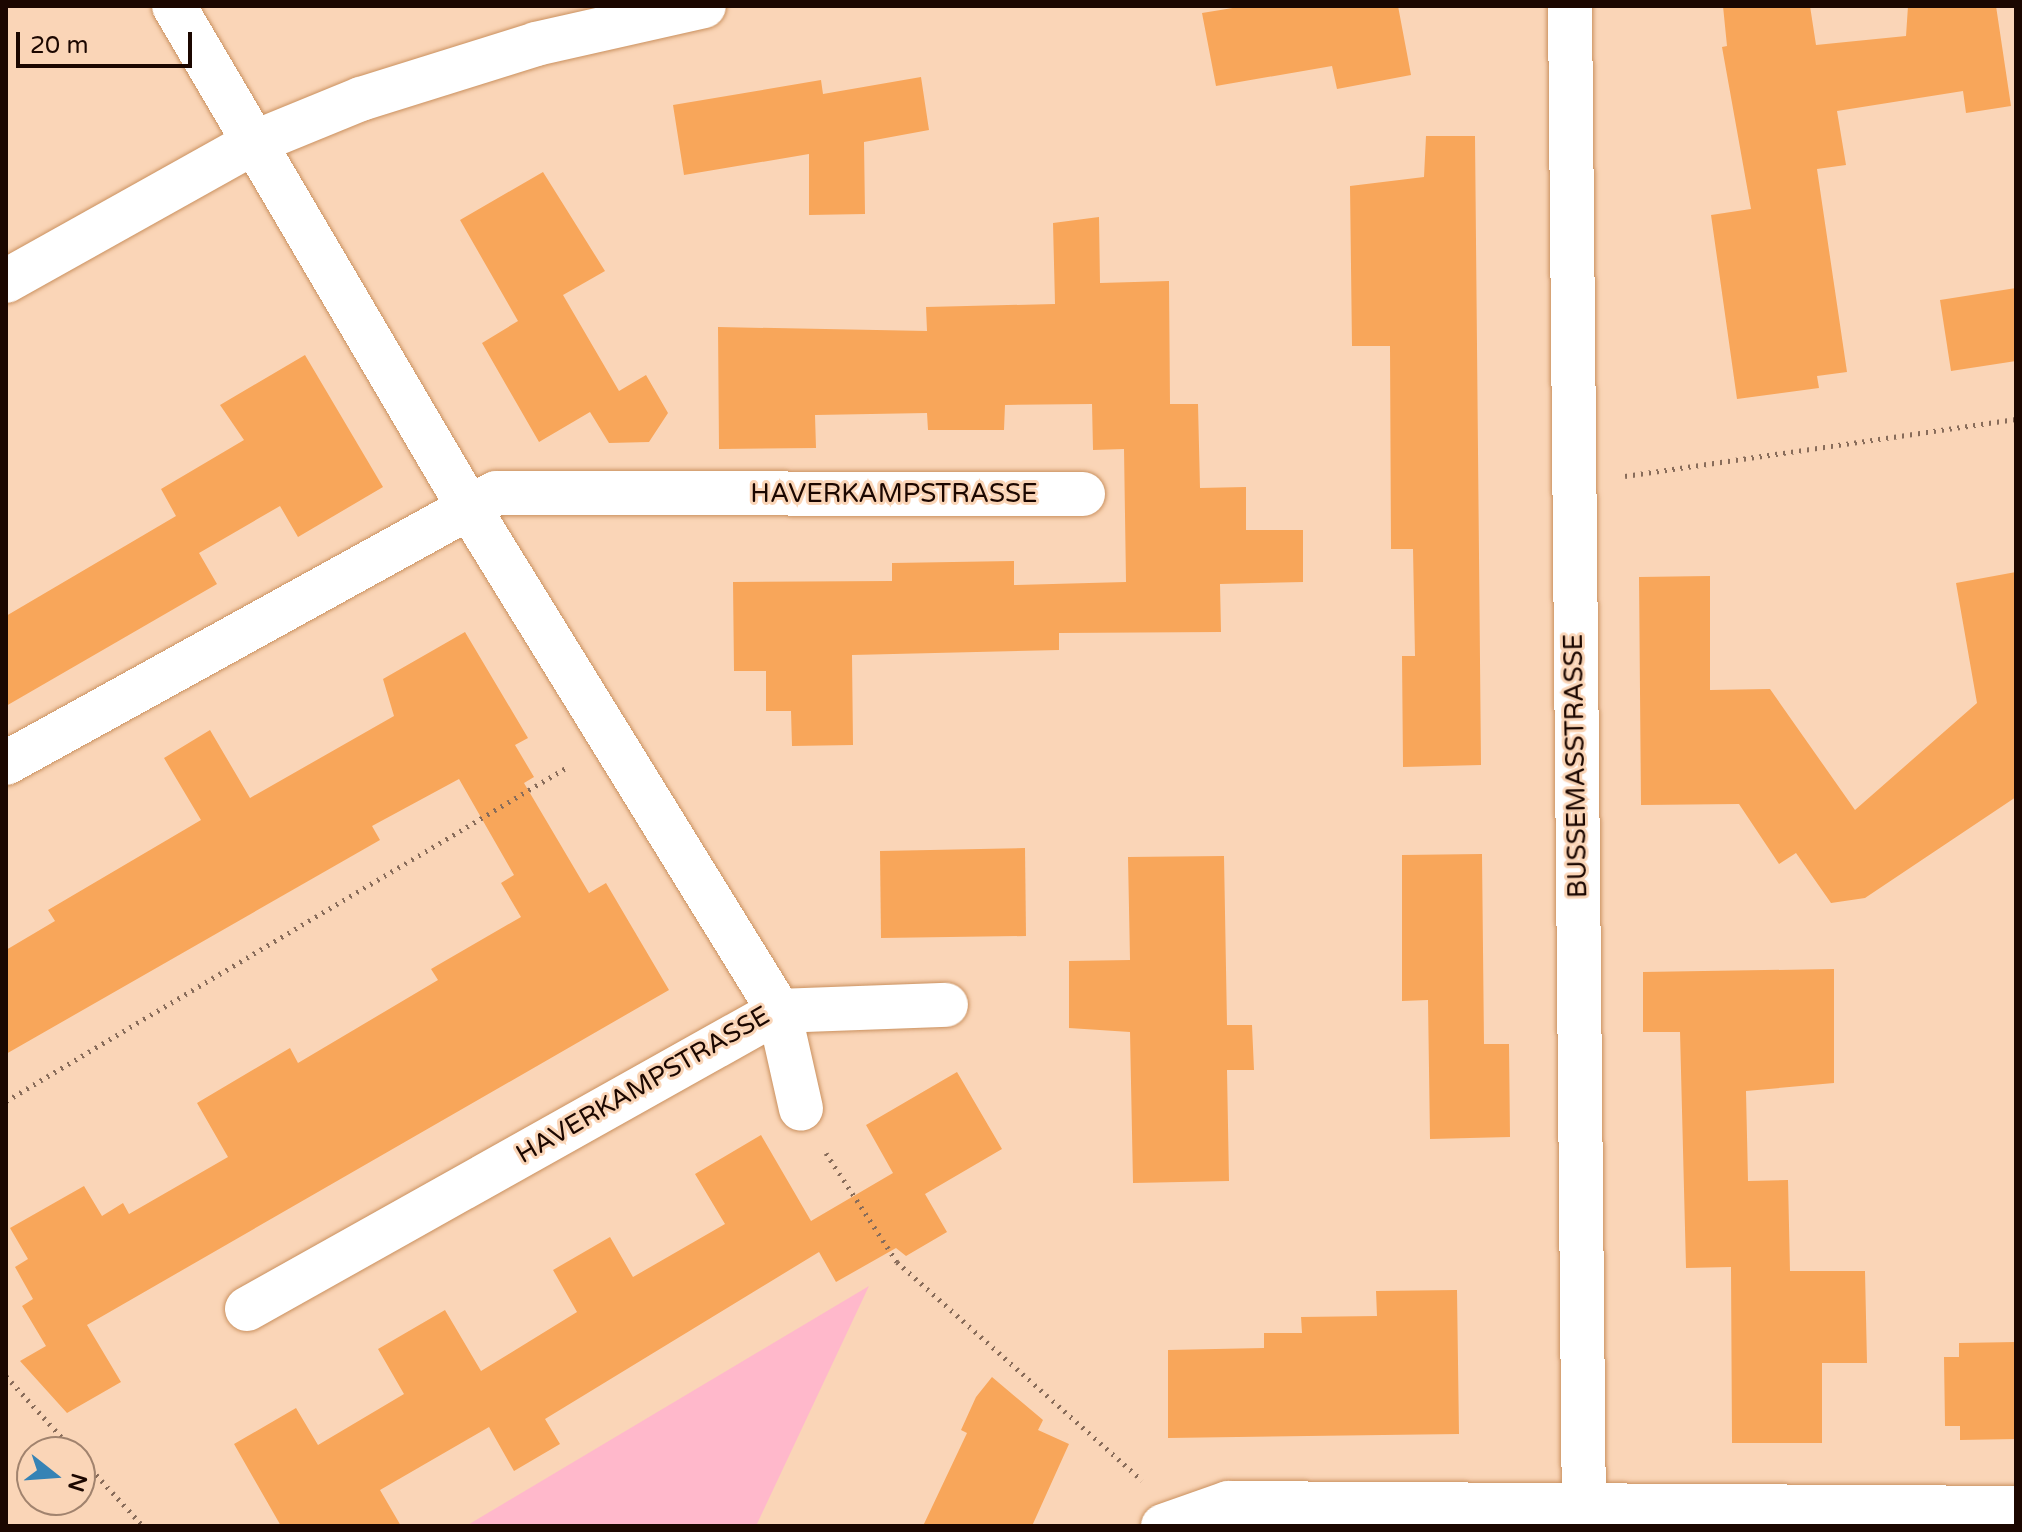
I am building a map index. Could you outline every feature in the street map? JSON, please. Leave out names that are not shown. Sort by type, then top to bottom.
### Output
[{"type":"street","name":"HAVERKAMPSTRASSE","points":[[174,6],[469,508],[779,1011],[247,1309]]},
{"type":"street","points":[[6,281],[253,143],[361,99],[536,44],[704,6]]},
{"type":"street","name":"BUSSEMASSTRASSE","points":[[1570,6],[1584,1517]]},
{"type":"street","name":"HAVERKAMPSTRASSE","points":[[6,763],[496,493],[1083,494]]},
{"type":"street","points":[[801,1109],[779,1011],[946,1005]]},
{"type":"street","points":[[1165,1524],[1228,1503],[1584,1517],[2016,1508]]},
{"type":"path","points":[[1572,478],[2016,419]]},
{"type":"path","points":[[6,1101],[612,741]]},
{"type":"path","points":[[801,1109],[897,1262],[1136,1471],[1165,1524]]},
{"type":"path","points":[[6,1376],[60,1436]]},
{"type":"path","points":[[96,1475],[143,1526]]},
{"type":"shaded area","points":[[869,1286],[756,1526],[466,1526]]},
{"type":"building","points":[[1245,6],[1398,6],[1411,75],[1337,89],[1332,66],[1216,86],[1202,13]]},
{"type":"building","points":[[1723,6],[1810,6],[1816,45],[1906,36],[1908,6],[1996,6],[2011,106],[1966,113],[1963,91],[1837,111],[1846,165],[1817,169],[1847,372],[1817,376],[1819,388],[1737,399],[1711,215],[1751,209],[1722,47],[1727,46]]},
{"type":"building","points":[[921,77],[929,130],[864,142],[865,214],[809,215],[809,154],[684,175],[673,105],[821,80],[823,94]]},
{"type":"building","points":[[1426,136],[1475,136],[1481,765],[1403,767],[1402,656],[1415,656],[1413,549],[1391,549],[1390,346],[1352,346],[1350,186],[1424,177]]},
{"type":"building","points":[[543,172],[605,271],[563,295],[619,391],[646,375],[668,413],[649,442],[609,443],[590,412],[539,442],[482,343],[518,321],[460,220]]},
{"type":"building","points":[[1099,217],[1100,283],[1169,281],[1170,404],[1198,404],[1200,488],[1246,487],[1246,530],[1303,530],[1303,582],[1220,584],[1221,632],[1059,633],[1059,650],[852,655],[853,745],[792,746],[791,711],[766,711],[766,671],[734,671],[733,582],[892,581],[892,563],[1014,561],[1014,585],[1126,582],[1124,449],[1093,450],[1092,404],[1005,405],[1004,430],[928,430],[927,413],[815,415],[816,448],[719,449],[718,327],[927,331],[926,307],[1055,304],[1053,223]]},
{"type":"building","points":[[2016,288],[2016,361],[1951,371],[1940,300]]},
{"type":"building","points":[[305,355],[383,487],[298,537],[280,506],[199,553],[217,584],[6,706],[6,616],[176,516],[161,489],[244,440],[220,405]]},
{"type":"building","points":[[2016,572],[2016,797],[1865,898],[1831,903],[1796,853],[1779,864],[1739,804],[1641,805],[1639,577],[1710,576],[1710,690],[1770,689],[1855,810],[1977,703],[1956,583]]},
{"type":"building","points":[[465,632],[528,738],[515,745],[534,777],[524,783],[589,893],[606,883],[669,990],[87,1325],[121,1382],[67,1413],[20,1361],[46,1346],[22,1306],[33,1299],[15,1267],[28,1259],[10,1228],[84,1186],[102,1216],[123,1203],[129,1214],[228,1157],[197,1103],[290,1048],[298,1063],[438,980],[431,969],[521,917],[501,883],[514,875],[459,779],[372,826],[380,840],[6,1054],[6,950],[55,921],[48,910],[201,820],[164,758],[210,730],[250,798],[394,716],[383,679]]},
{"type":"building","points":[[1025,848],[1026,936],[881,938],[880,851]]},
{"type":"building","points":[[1482,854],[1484,1044],[1509,1044],[1510,1137],[1430,1139],[1428,1000],[1402,1001],[1402,855]]},
{"type":"building","points":[[1224,856],[1227,1025],[1252,1025],[1254,1070],[1227,1070],[1229,1181],[1133,1183],[1130,1032],[1069,1028],[1069,961],[1130,960],[1128,857]]},
{"type":"building","points":[[1834,969],[1834,1083],[1746,1091],[1748,1181],[1788,1180],[1790,1271],[1865,1271],[1867,1363],[1822,1363],[1822,1443],[1732,1443],[1731,1267],[1686,1268],[1680,1032],[1643,1032],[1643,972]]},
{"type":"building","points":[[957,1072],[1002,1149],[925,1194],[947,1232],[906,1256],[896,1248],[836,1282],[819,1252],[545,1419],[560,1444],[514,1471],[489,1427],[380,1490],[401,1526],[281,1526],[234,1444],[296,1408],[318,1445],[404,1394],[378,1349],[445,1310],[481,1371],[577,1312],[553,1270],[610,1237],[633,1277],[725,1224],[695,1174],[761,1135],[811,1221],[893,1173],[866,1125]]},
{"type":"building","points":[[1457,1290],[1459,1434],[1168,1438],[1168,1350],[1264,1348],[1264,1333],[1302,1333],[1301,1317],[1377,1316],[1376,1291]]},
{"type":"building","points":[[2016,1342],[2016,1439],[1960,1440],[1960,1426],[1945,1426],[1944,1357],[1959,1357],[1959,1343]]},
{"type":"building","points":[[992,1377],[1043,1420],[1038,1430],[1069,1444],[1032,1526],[923,1526],[967,1433],[961,1430],[976,1397]]}]
